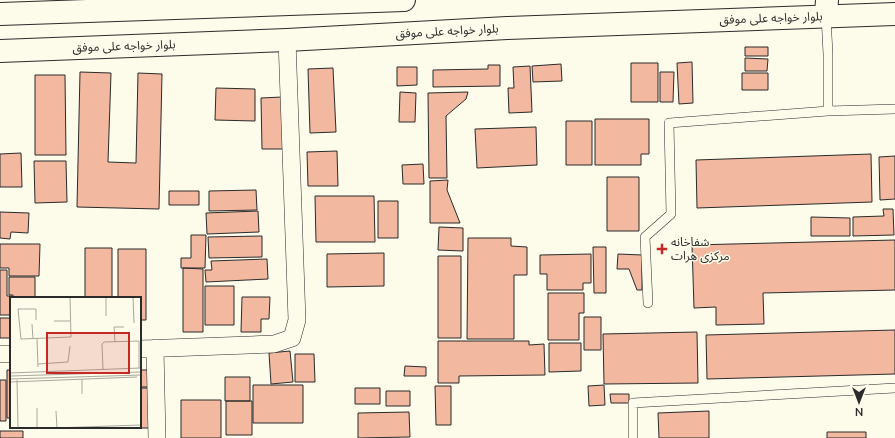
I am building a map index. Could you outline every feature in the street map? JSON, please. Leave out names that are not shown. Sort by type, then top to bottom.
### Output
[{"type":"main road","points":[[0,14],[404,0]]},
{"type":"main road","name":"بلوار خواجه علی موفق","points":[[0,51],[287,40],[826,8],[895,14]]},
{"type":"street","points":[[157,438],[147,349],[274,344],[292,338],[297,320],[287,40]]},
{"type":"lane","points":[[826,8],[828,111]]},
{"type":"lane","points":[[648,303],[645,237],[671,214],[669,123],[828,111],[895,109]]},
{"type":"lane","points":[[633,438],[634,403],[895,388]]},
{"type":"building","points":[[745,47],[768,47],[768,56],[745,56]]},
{"type":"building","points":[[745,58],[768,59],[767,71],[745,71]]},
{"type":"building","points":[[692,62],[693,103],[679,104],[677,63]]},
{"type":"building","points":[[631,63],[658,63],[658,102],[631,102]]},
{"type":"building","points":[[561,64],[562,81],[533,82],[532,66]]},
{"type":"building","points":[[488,65],[500,65],[500,86],[433,87],[433,70],[488,69]]},
{"type":"building","points":[[530,66],[532,112],[509,113],[508,88],[514,88],[513,67]]},
{"type":"building","points":[[397,67],[417,67],[417,85],[397,86]]},
{"type":"building","points":[[333,68],[336,132],[310,133],[308,69]]},
{"type":"building","points":[[80,72],[111,73],[108,162],[136,163],[138,73],[162,74],[159,209],[77,207]]},
{"type":"building","points":[[660,72],[674,72],[673,102],[660,102]]},
{"type":"building","points":[[742,73],[768,73],[768,90],[742,90]]},
{"type":"building","points":[[35,75],[65,75],[66,155],[35,155]]},
{"type":"building","points":[[216,88],[255,89],[255,121],[215,120]]},
{"type":"building","points":[[400,92],[416,93],[415,122],[399,122]]},
{"type":"building","points":[[468,92],[466,99],[446,116],[447,178],[429,178],[428,93]]},
{"type":"building","points":[[282,97],[283,149],[262,149],[261,98]]},
{"type":"building","points":[[595,119],[649,119],[649,154],[641,154],[641,165],[595,165]]},
{"type":"building","points":[[566,121],[592,121],[592,165],[566,165]]},
{"type":"building","points":[[536,127],[537,165],[477,168],[475,129]]},
{"type":"building","points":[[337,151],[338,186],[308,186],[307,152]]},
{"type":"building","points":[[21,153],[22,187],[0,187],[0,154]]},
{"type":"building","points":[[871,154],[872,202],[697,208],[696,160]]},
{"type":"building","points":[[895,156],[895,199],[880,200],[879,157]]},
{"type":"building","points":[[34,161],[66,161],[67,202],[35,203]]},
{"type":"building","points":[[423,164],[424,184],[403,184],[402,165]]},
{"type":"building","points":[[607,177],[639,177],[639,231],[607,231]]},
{"type":"building","points":[[448,180],[447,190],[460,223],[430,223],[430,181]]},
{"type":"building","points":[[256,190],[257,210],[209,211],[209,191]]},
{"type":"building","points":[[169,191],[199,191],[199,205],[169,205]]},
{"type":"building","points":[[315,196],[374,196],[375,242],[316,242]]},
{"type":"building","points":[[378,201],[398,201],[398,238],[378,238]]},
{"type":"building","points":[[883,209],[893,209],[894,235],[853,236],[853,217],[884,216]]},
{"type":"building","points":[[258,211],[259,232],[207,234],[206,213]]},
{"type":"building","points":[[0,212],[29,213],[28,233],[11,232],[10,239],[0,238]]},
{"type":"building","points":[[811,217],[850,218],[850,236],[811,236]]},
{"type":"building","points":[[439,227],[463,228],[463,251],[438,250]]},
{"type":"building","points":[[191,235],[206,235],[205,268],[181,268],[181,258],[191,258]]},
{"type":"building","points":[[262,236],[262,257],[209,258],[208,237]]},
{"type":"building","points":[[468,238],[511,238],[511,246],[527,247],[527,275],[514,275],[514,339],[467,339]]},
{"type":"building","points":[[895,240],[895,290],[763,293],[764,324],[716,325],[716,307],[694,308],[692,245]]},
{"type":"building","points":[[0,244],[40,244],[39,276],[9,276],[9,268],[0,268]]},
{"type":"building","points":[[593,247],[606,247],[606,293],[594,293]]},
{"type":"building","points":[[85,248],[112,248],[112,297],[85,297]]},
{"type":"building","points":[[118,249],[146,249],[146,320],[141,320],[141,297],[118,297]]},
{"type":"building","points":[[384,253],[384,286],[327,287],[327,254]]},
{"type":"building","points":[[591,254],[591,283],[583,283],[583,290],[547,290],[547,274],[540,274],[540,255]]},
{"type":"building","points":[[618,254],[642,255],[642,290],[637,290],[629,269],[617,269]]},
{"type":"building","points":[[438,256],[461,256],[461,338],[438,338]]},
{"type":"building","points":[[267,259],[268,279],[206,282],[205,270],[212,270],[211,261]]},
{"type":"building","points":[[183,268],[203,269],[203,332],[183,332]]},
{"type":"building","points":[[0,270],[7,270],[7,296],[12,296],[10,297],[10,315],[0,315]]},
{"type":"building","points":[[9,277],[35,277],[35,297],[13,297],[13,295],[9,295]]},
{"type":"building","points":[[205,286],[234,286],[234,325],[205,325]]},
{"type":"building","points":[[548,293],[584,293],[584,313],[579,313],[579,340],[548,340]]},
{"type":"building","points":[[242,297],[270,297],[269,319],[261,319],[261,332],[241,332]]},
{"type":"building","points":[[584,317],[601,317],[601,350],[584,350]]},
{"type":"building","points":[[0,318],[10,318],[10,338],[0,338]]},
{"type":"building","points":[[895,330],[895,374],[707,379],[706,335]]},
{"type":"building","points":[[697,332],[698,383],[604,384],[603,334]]},
{"type":"building","points":[[438,341],[529,341],[529,345],[544,344],[545,375],[459,376],[459,383],[438,383]]},
{"type":"building","points":[[549,343],[581,343],[581,371],[549,372]]},
{"type":"building","points":[[290,351],[293,382],[271,384],[269,353]]},
{"type":"building","points":[[295,354],[314,354],[315,382],[295,382]]},
{"type":"building","points":[[405,366],[426,367],[426,376],[404,376]]},
{"type":"building","points":[[7,370],[10,370],[10,418],[7,418]]},
{"type":"building","points":[[141,370],[149,370],[149,387],[141,387]]},
{"type":"building","points":[[225,377],[250,377],[250,401],[225,401]]},
{"type":"building","points":[[0,380],[6,380],[6,421],[0,421]]},
{"type":"building","points":[[253,385],[303,385],[303,423],[253,423]]},
{"type":"building","points":[[604,385],[605,405],[589,406],[588,386]]},
{"type":"building","points":[[435,386],[451,386],[451,425],[436,425]]},
{"type":"building","points":[[141,388],[149,388],[149,428],[141,428]]},
{"type":"building","points":[[355,388],[380,388],[380,404],[355,404]]},
{"type":"building","points":[[386,391],[410,391],[410,406],[386,406]]},
{"type":"building","points":[[610,394],[629,394],[629,403],[611,403]]},
{"type":"building","points":[[181,400],[221,400],[221,438],[181,438]]},
{"type":"building","points":[[226,401],[252,401],[252,435],[226,435]]},
{"type":"building","points":[[709,411],[709,438],[659,438],[658,413]]},
{"type":"building","points":[[409,412],[410,437],[358,438],[358,413]]},
{"type":"building","points":[[0,431],[23,431],[23,438],[0,438]]},
{"type":"building","points":[[827,432],[866,432],[866,438],[827,438]]},
{"type":"place","name":"شفاخانه مرکزی هرات","points":[[662,249]]}]
